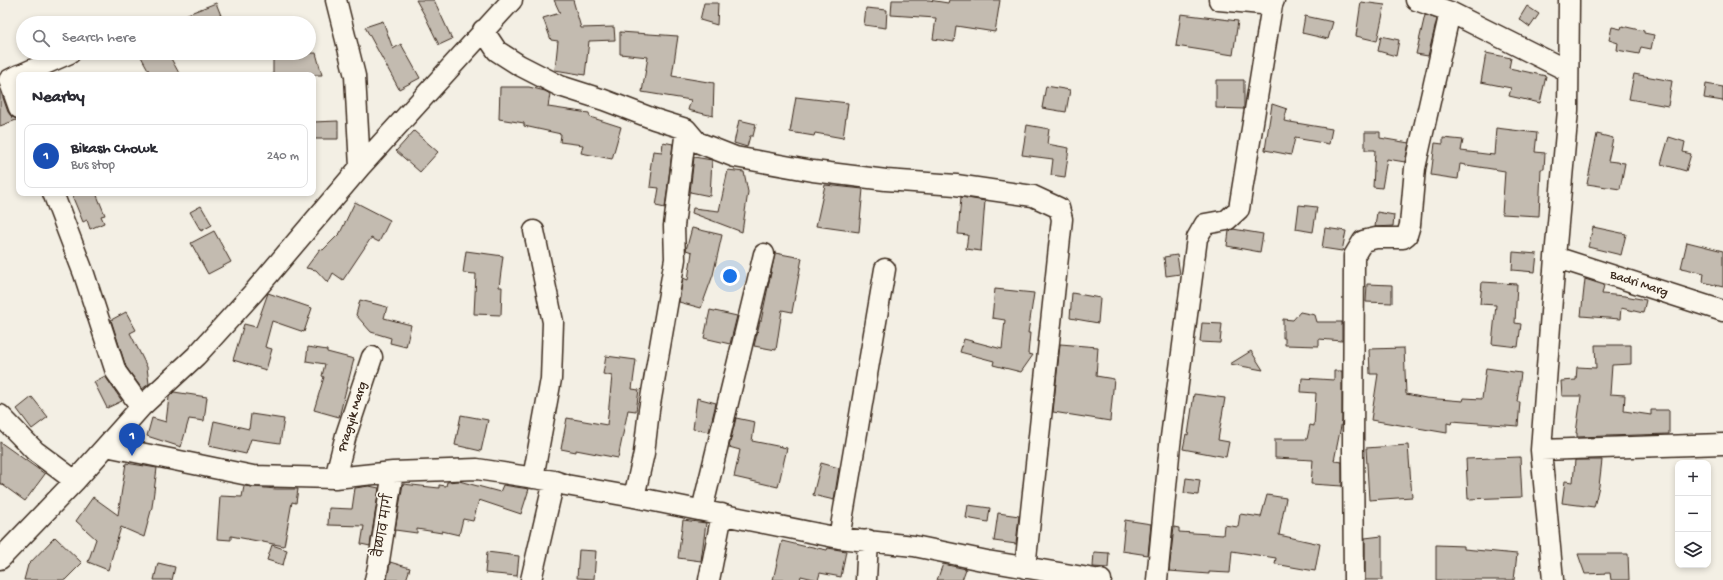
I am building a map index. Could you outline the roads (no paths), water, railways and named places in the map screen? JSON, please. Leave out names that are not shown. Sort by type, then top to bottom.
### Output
[{"type":"street","points":[[336,0],[356,76],[360,167]]},
{"type":"street","points":[[0,560],[75,481],[141,407],[196,356],[253,293],[360,167],[483,30],[512,0]]},
{"type":"street","points":[[1157,580],[1170,445],[1196,238],[1205,224],[1227,220],[1239,209],[1273,3],[1219,0]]},
{"type":"street","points":[[1416,0],[1450,12],[1568,71]]},
{"type":"street","points":[[1553,580],[1541,450],[1555,257],[1568,110],[1569,0]]},
{"type":"street","points":[[1354,580],[1354,256],[1363,241],[1376,238],[1403,238],[1407,235],[1410,225],[1415,168],[1450,12]]},
{"type":"street","points":[[483,30],[497,51],[519,65],[560,86],[686,129],[697,142],[735,156],[767,164],[878,179],[956,185],[1033,196],[1059,208],[1062,219],[1026,568]]},
{"type":"street","points":[[26,72],[54,60]]},
{"type":"street","points":[[16,76],[9,80],[16,100]]},
{"type":"street","points":[[634,497],[644,453],[649,410],[675,259],[674,226],[686,129]]},
{"type":"street","points":[[54,196],[84,274],[116,372],[141,407]]},
{"type":"street","points":[[533,478],[551,379],[553,322],[534,231]]},
{"type":"street","points":[[702,510],[764,254]]},
{"type":"street","name":"Badri Marg","points":[[1555,257],[1723,311]]},
{"type":"street","points":[[839,538],[885,269]]},
{"type":"street","name":"Pragyik Marg","points":[[335,478],[346,435],[372,357]]},
{"type":"street","points":[[0,415],[35,451],[75,481]]},
{"type":"street","points":[[1541,450],[1723,444]]},
{"type":"street","points":[[106,446],[253,476],[335,478],[393,472],[477,469],[554,481],[566,485],[702,510],[839,538],[914,546],[987,561],[1101,580]]},
{"type":"street","name":"वैष्णव मार्ग","points":[[375,580],[393,472]]},
{"type":"street","points":[[531,580],[554,481]]},
{"type":"street","points":[[709,580],[722,514]]},
{"type":"street","points":[[866,580],[868,540]]},
{"type":"place","name":"Bikash Chowk","points":[[132,456]]}]
